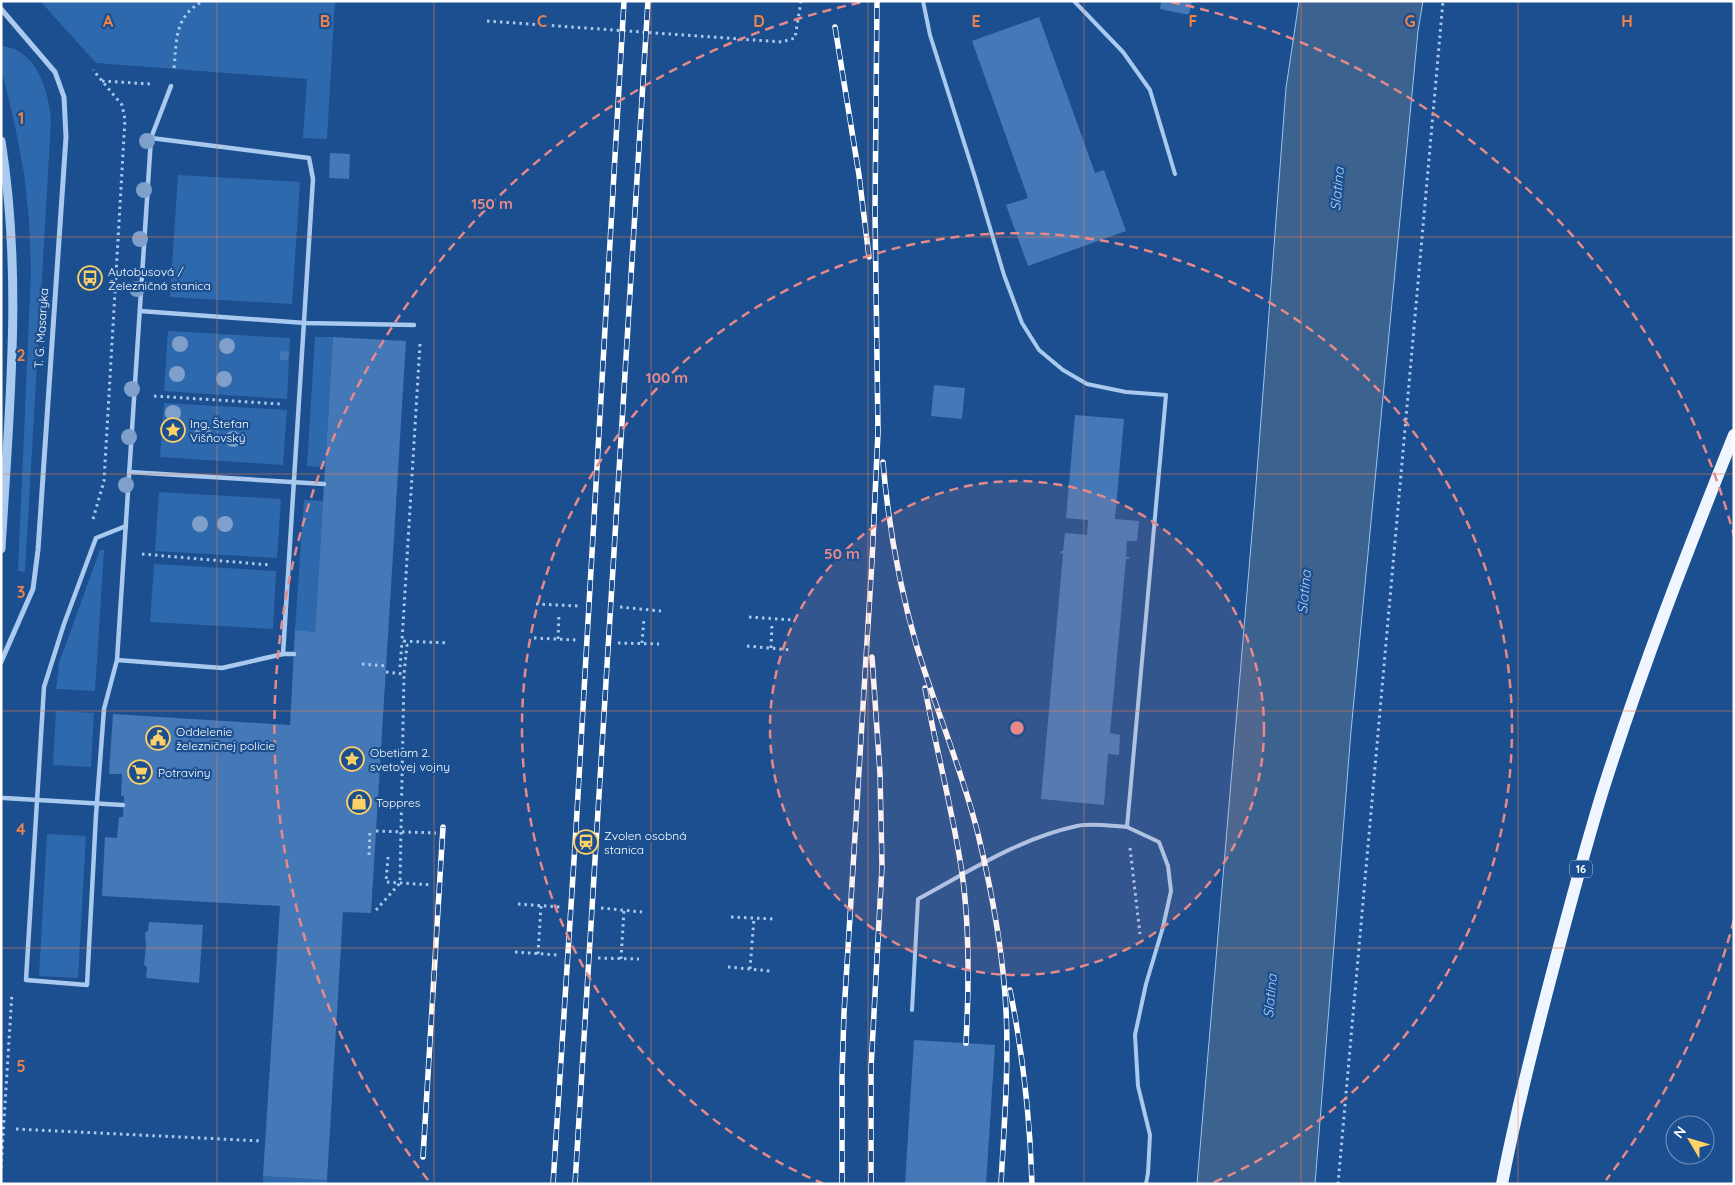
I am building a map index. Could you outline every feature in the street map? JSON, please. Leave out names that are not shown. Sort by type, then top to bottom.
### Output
[{"type":"main road","name":"16","points":[[1502,1184],[1534,1044],[1564,928],[1604,790],[1644,669],[1683,562],[1734,435]]},
{"type":"street","name":"T. G. Masaryka","points":[[1,10],[55,72],[64,97],[66,137],[37,560],[33,589],[1,662]]},
{"type":"street","points":[[126,526],[96,538],[64,624],[44,686],[26,980],[87,984],[104,709],[117,660],[126,526],[134,394],[151,138],[171,86]]},
{"type":"street","points":[[151,138],[309,158],[313,179],[283,654]]},
{"type":"street","points":[[1,141],[8,186],[12,242],[14,344],[1,550]]},
{"type":"street","points":[[140,311],[305,323],[414,325]]},
{"type":"street","points":[[129,472],[324,484]]},
{"type":"street","points":[[117,660],[222,668],[283,654],[294,654]]},
{"type":"street","points":[[4,798],[123,805]]},
{"type":"lane","points":[[923,1],[930,35],[1004,275],[1022,323],[1039,350],[1063,370],[1087,384],[1126,392],[1166,396],[1127,826]]},
{"type":"lane","points":[[1074,1],[1123,52],[1150,90],[1175,174]]},
{"type":"lane","points":[[912,1010],[918,899],[1037,837],[1079,826],[1127,826],[1160,842],[1168,866],[1171,891],[1164,927],[1146,984],[1134,1034],[1138,1086],[1150,1135],[1146,1184]]},
{"type":"path","points":[[102,81],[171,86],[180,25],[186,14],[203,1]]},
{"type":"path","points":[[487,21],[782,42],[795,38],[801,1]]},
{"type":"path","points":[[1338,1184],[1444,1]]},
{"type":"path","points":[[89,527],[102,493],[104,481],[125,119],[122,105],[93,70]]},
{"type":"path","points":[[400,666],[420,335],[414,325]]},
{"type":"path","points":[[134,394],[299,405]]},
{"type":"path","points":[[124,553],[290,566]]},
{"type":"path","points":[[536,604],[578,606]]},
{"type":"path","points":[[620,607],[661,611]]},
{"type":"path","points":[[558,639],[559,613]]},
{"type":"path","points":[[749,617],[793,620]]},
{"type":"path","points":[[642,644],[644,618]]},
{"type":"path","points":[[771,649],[772,624]]},
{"type":"path","points":[[534,638],[576,640]]},
{"type":"path","points":[[402,641],[448,643]]},
{"type":"path","points":[[376,910],[400,883],[404,674],[407,645],[402,641]]},
{"type":"path","points":[[618,642],[659,644]]},
{"type":"path","points":[[748,646],[791,650]]},
{"type":"path","points":[[362,664],[386,666]]},
{"type":"path","points":[[386,672],[404,674]]},
{"type":"path","points":[[1127,826],[1141,942]]},
{"type":"path","points":[[369,855],[370,831]]},
{"type":"path","points":[[376,831],[436,833]]},
{"type":"path","points":[[388,856],[386,882],[432,885]]},
{"type":"path","points":[[518,904],[560,907]]},
{"type":"path","points":[[538,954],[541,906]]},
{"type":"path","points":[[601,908],[642,912]]},
{"type":"path","points":[[621,959],[624,910]]},
{"type":"path","points":[[731,917],[774,919]]},
{"type":"path","points":[[750,969],[754,918]]},
{"type":"path","points":[[515,952],[557,955]]},
{"type":"path","points":[[598,958],[638,959]]},
{"type":"path","points":[[728,967],[770,971]]},
{"type":"path","points":[[1,1168],[12,990]]},
{"type":"path","points":[[16,1128],[262,1141]]},
{"type":"shaded area","points":[[40,1],[335,1],[327,139],[303,138],[307,79],[96,63]]},
{"type":"shaded area","points":[[1,46],[13,49],[24,55],[39,73],[50,109],[51,121],[25,572],[18,571],[31,271],[29,220],[24,173],[1,67]]},
{"type":"shaded area","points":[[178,175],[300,182],[292,304],[170,297]]},
{"type":"shaded area","points":[[168,331],[290,338],[287,399],[164,391]]},
{"type":"shaded area","points":[[315,337],[333,337],[325,467],[307,466]]},
{"type":"shaded area","points":[[164,403],[287,410],[283,465],[160,457]]},
{"type":"shaded area","points":[[159,492],[281,499],[277,558],[155,551]]},
{"type":"shaded area","points":[[304,500],[323,501],[315,632],[295,630]]},
{"type":"shaded area","points":[[100,550],[104,550],[95,691],[56,689],[59,663]]},
{"type":"shaded area","points":[[154,564],[276,571],[273,629],[150,622]]},
{"type":"shaded area","points":[[56,711],[94,713],[91,767],[53,765]]},
{"type":"shaded area","points":[[47,834],[86,836],[78,978],[39,976]]},
{"type":"shaded area","points":[[263,1176],[327,1180],[327,1184],[263,1184]]},
{"type":"water","name":"Slatina","points":[[1299,1],[1423,1],[1418,31],[1351,731],[1315,1184],[1197,1184],[1255,498],[1286,88]]},
{"type":"building","points":[[1161,1],[1192,1],[1189,15],[1160,9]]},
{"type":"building","points":[[1039,17],[1095,173],[1104,170],[1126,231],[1028,266],[1006,205],[1028,198],[972,41]]},
{"type":"building","points":[[330,153],[350,154],[349,179],[329,178]]},
{"type":"building","points":[[333,337],[406,341],[371,913],[343,912],[327,1180],[263,1176],[280,906],[102,896],[105,837],[117,838],[119,817],[123,817],[124,796],[121,796],[122,774],[109,774],[113,714],[290,725],[295,630],[315,632]]},
{"type":"building","points":[[280,351],[289,352],[288,360],[280,360]]},
{"type":"building","points":[[934,385],[965,388],[962,419],[931,416]]},
{"type":"building","points":[[1075,415],[1124,419],[1115,519],[1139,521],[1137,541],[1127,541],[1126,557],[1129,557],[1129,559],[1126,559],[1110,733],[1120,735],[1119,755],[1108,754],[1104,805],[1041,799],[1063,554],[1060,553],[1063,551],[1065,533],[1087,535],[1088,520],[1066,518]]},
{"type":"building","points":[[149,922],[203,925],[199,983],[146,978],[147,967],[144,965],[145,932],[148,931]]},
{"type":"building","points":[[914,1040],[995,1045],[986,1184],[905,1184]]},
{"type":"railway","points":[[553,1184],[576,829],[624,1]]},
{"type":"railway","points":[[575,1184],[648,1]]},
{"type":"railway","points":[[842,1184],[844,1013],[872,561],[878,432],[875,212],[877,1]]},
{"type":"railway","points":[[835,27],[859,175],[869,257]]},
{"type":"railway","points":[[883,462],[888,508],[904,599],[923,668],[972,810],[996,922],[1005,988],[1007,1032],[1006,1097],[1001,1184]]},
{"type":"railway","points":[[871,1184],[871,1068],[882,866],[880,773],[872,657]]},
{"type":"railway","points":[[925,688],[954,827],[965,894],[968,958],[966,1043]]},
{"type":"railway","points":[[423,1157],[443,827]]},
{"type":"railway","points":[[1010,990],[1025,1086],[1032,1184]]},
{"type":"place","name":"Autobusová / Železničná stanica","points":[[90,278]]},
{"type":"place","name":"Ing. Štefan Višňovský","points":[[173,430]]},
{"type":"place","name":"Oddelenie železničnej polície","points":[[158,738]]},
{"type":"place","name":"Obetiam 2. svetovej vojny","points":[[352,759]]},
{"type":"place","name":"Potraviny","points":[[140,772]]},
{"type":"place","name":"Toppres","points":[[359,802]]},
{"type":"place","name":"Zvolen osobná stanica","points":[[586,842]]}]
